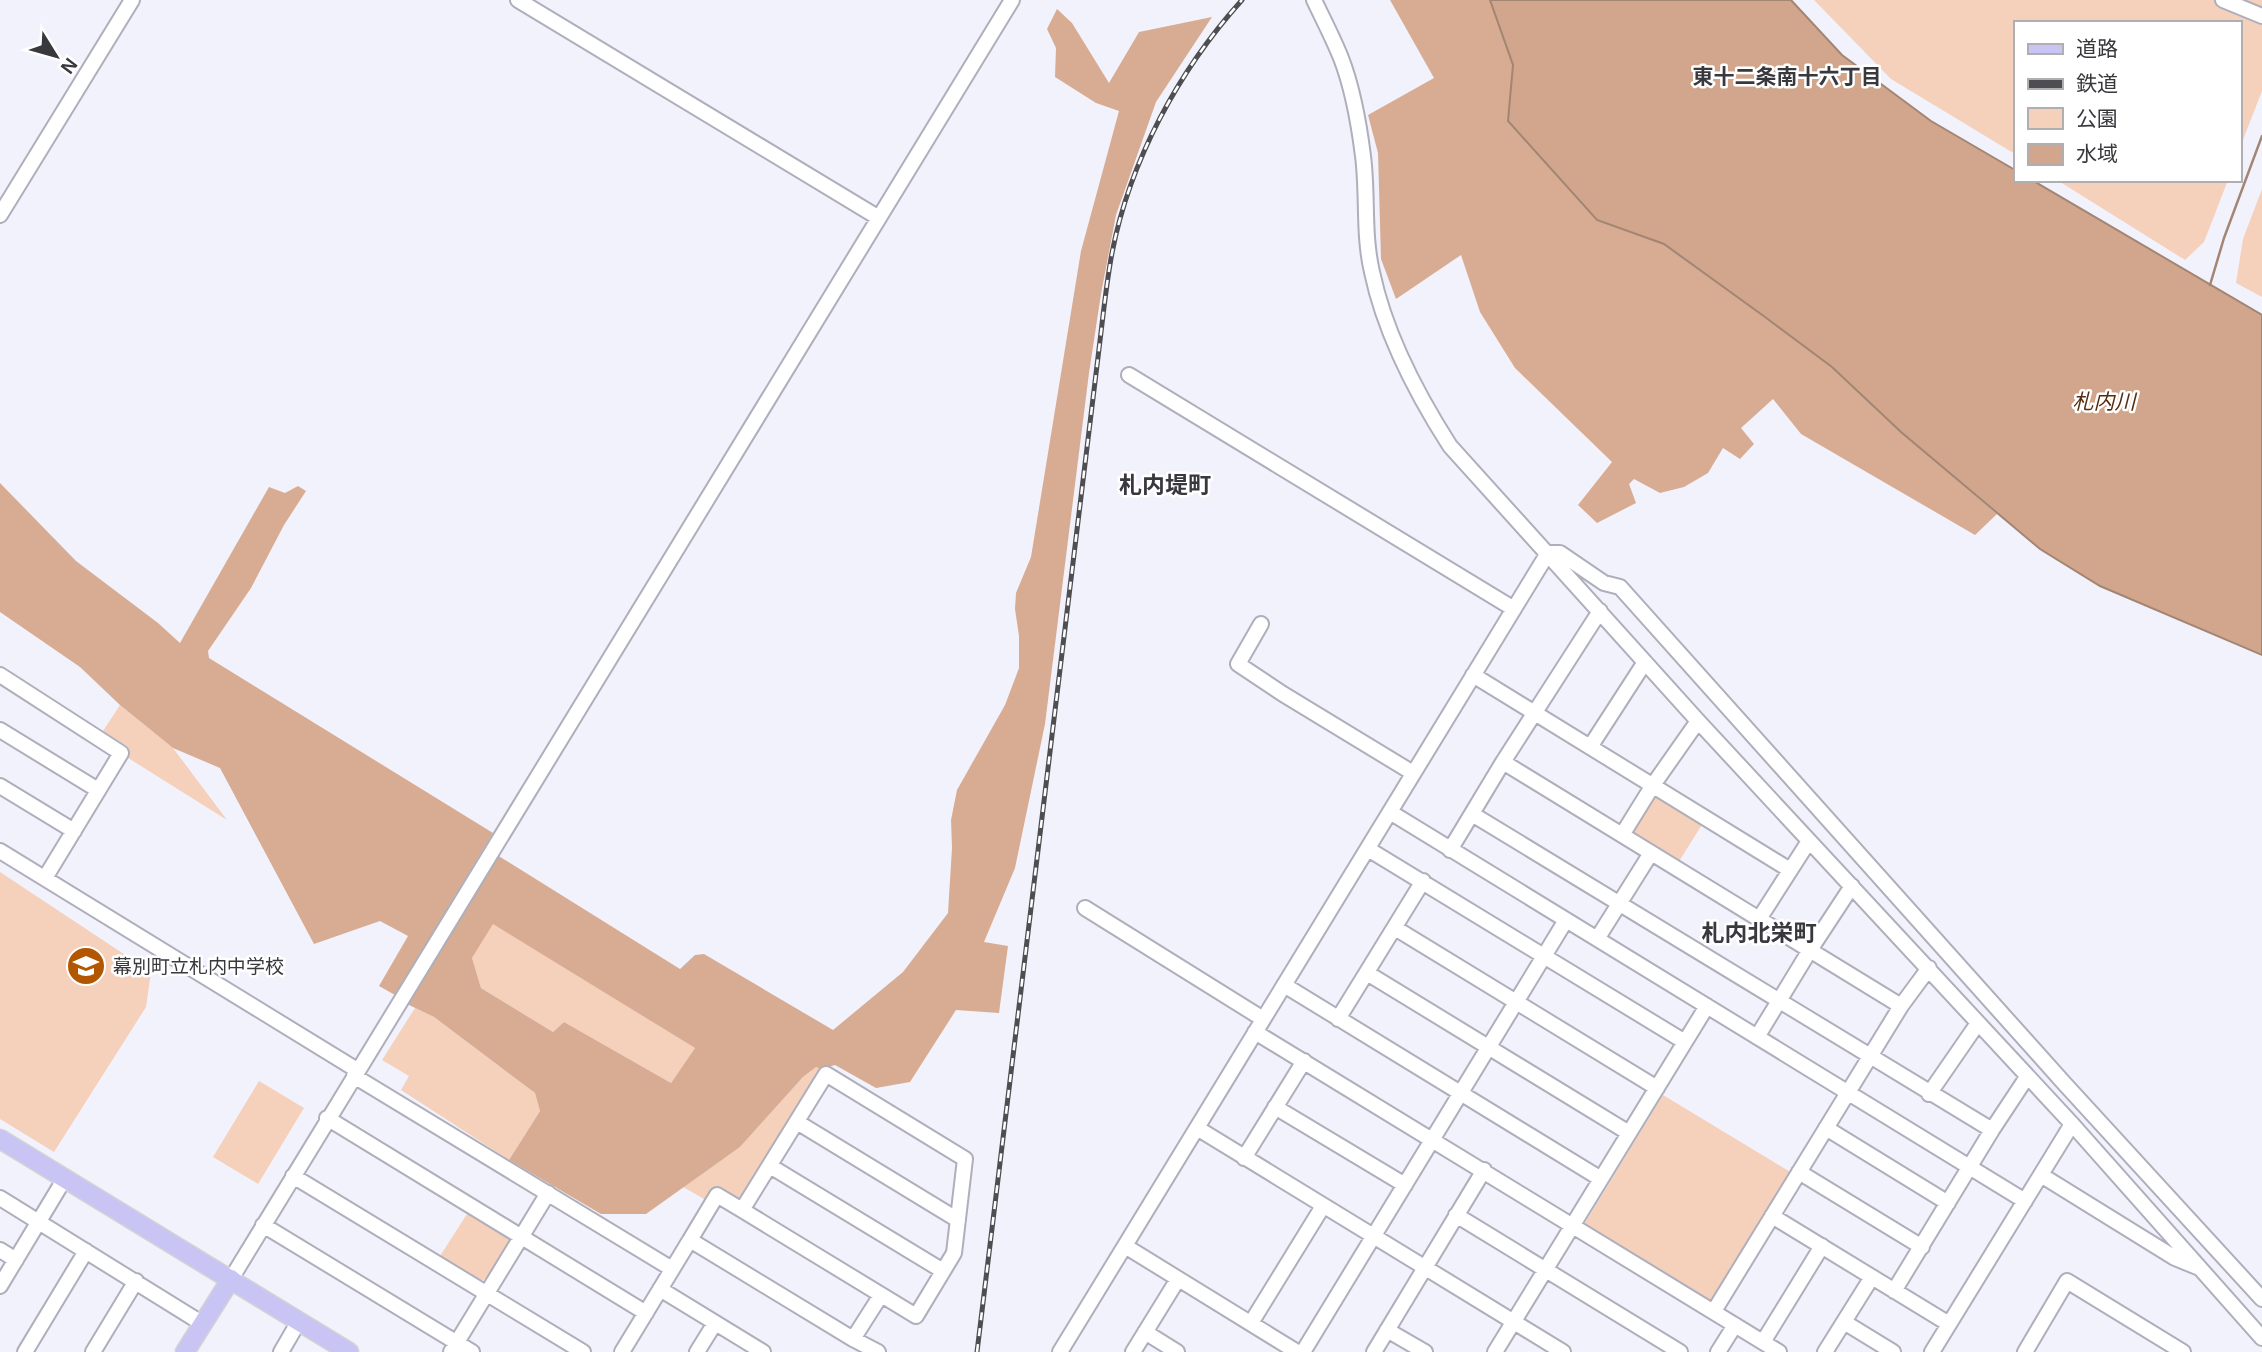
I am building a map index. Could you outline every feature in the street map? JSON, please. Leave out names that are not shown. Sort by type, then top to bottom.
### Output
[{"type":"main road","points":[[0,1139],[349,1352]]},
{"type":"main road","points":[[185,1352],[231,1279]]},
{"type":"street","points":[[0,215],[132,0]]},
{"type":"street","points":[[519,0],[879,218]]},
{"type":"street","points":[[231,1279],[1012,0]]},
{"type":"street","points":[[1314,0],[1341,59],[1357,119],[1364,159],[1365,215],[1372,272],[1378,295],[1422,402],[1450,446],[1698,721],[2072,1124],[2262,1338]]},
{"type":"street","points":[[2223,0],[2262,16]]},
{"type":"street","points":[[1129,374],[1514,609]]},
{"type":"street","points":[[1060,1352],[1548,553]]},
{"type":"street","points":[[1548,553],[1560,554],[1604,583],[1620,587],[2089,1111],[2262,1298]]},
{"type":"street","points":[[1450,850],[1534,712],[1600,611]]},
{"type":"street","points":[[1261,624],[1238,664],[1413,773]]},
{"type":"street","points":[[1590,747],[1645,662]]},
{"type":"street","points":[[0,675],[121,752],[45,878]]},
{"type":"street","points":[[1473,675],[1790,870]]},
{"type":"street","points":[[1622,835],[1698,721]]},
{"type":"street","points":[[0,730],[98,790]]},
{"type":"street","points":[[1503,762],[1901,1006]]},
{"type":"street","points":[[0,786],[74,831]]},
{"type":"street","points":[[1390,812],[2025,1201]]},
{"type":"street","points":[[1472,814],[1992,1130]]},
{"type":"street","points":[[1759,919],[1810,841]]},
{"type":"street","points":[[1368,849],[1685,1042]]},
{"type":"street","points":[[0,852],[673,1269]]},
{"type":"street","points":[[1597,939],[1651,853]]},
{"type":"street","points":[[1338,1019],[1423,881]]},
{"type":"street","points":[[1757,1037],[1853,886]]},
{"type":"street","points":[[1084,908],[1263,1019]]},
{"type":"street","points":[[1303,1352],[1566,920]]},
{"type":"street","points":[[1395,928],[1657,1088]]},
{"type":"street","points":[[1714,1311],[1847,1092],[1901,1006],[1929,968]]},
{"type":"street","points":[[1367,973],[1629,1133]]},
{"type":"street","points":[[1284,985],[1601,1179]]},
{"type":"street","points":[[1495,1352],[1707,1006]]},
{"type":"street","points":[[1929,1094],[1978,1023]]},
{"type":"street","points":[[1255,1032],[1779,1352]]},
{"type":"street","points":[[1244,1158],[1304,1061]]},
{"type":"street","points":[[622,1352],[717,1195],[916,1316],[954,1253],[965,1159],[826,1074],[742,1210]]},
{"type":"street","points":[[1894,1292],[1969,1166],[2027,1076]]},
{"type":"street","points":[[1275,1107],[1405,1185]]},
{"type":"street","points":[[327,1118],[646,1313]]},
{"type":"street","points":[[797,1122],[958,1220]]},
{"type":"street","points":[[1932,1352],[2072,1124]]},
{"type":"street","points":[[1197,1128],[1563,1352]]},
{"type":"street","points":[[1826,1128],[1948,1203]]},
{"type":"street","points":[[770,1166],[943,1271]]},
{"type":"street","points":[[1374,1352],[1483,1170]]},
{"type":"street","points":[[1799,1172],[1922,1247]]},
{"type":"street","points":[[293,1175],[583,1352]]},
{"type":"street","points":[[2041,1175],[2175,1258],[2202,1269]]},
{"type":"street","points":[[0,1286],[65,1178]]},
{"type":"street","points":[[454,1347],[548,1193]]},
{"type":"street","points":[[0,1198],[203,1324]]},
{"type":"street","points":[[1251,1324],[1323,1206]]},
{"type":"street","points":[[1456,1215],[1680,1352]]},
{"type":"street","points":[[1772,1216],[1949,1324]]},
{"type":"street","points":[[263,1225],[454,1347],[472,1352]]},
{"type":"street","points":[[690,1240],[878,1352]]},
{"type":"street","points":[[1125,1246],[1297,1352]]},
{"type":"street","points":[[1763,1342],[1822,1246]]},
{"type":"street","points":[[0,1251],[16,1260]]},
{"type":"street","points":[[25,1352],[86,1251]]},
{"type":"street","points":[[1825,1352],[1872,1277]]},
{"type":"street","points":[[1133,1352],[1178,1279]]},
{"type":"street","points":[[2025,1352],[2067,1281],[2183,1352]]},
{"type":"street","points":[[93,1352],[136,1282]]},
{"type":"street","points":[[660,1289],[763,1352]]},
{"type":"street","points":[[853,1339],[881,1295]]},
{"type":"street","points":[[281,1352],[299,1321]]},
{"type":"street","points":[[1844,1322],[1893,1352]]},
{"type":"street","points":[[697,1352],[715,1323]]},
{"type":"street","points":[[1718,1352],[1735,1325]]},
{"type":"street","points":[[1387,1329],[1424,1352]]},
{"type":"street","points":[[1145,1332],[1177,1352]]},
{"type":"green space","points":[[1814,0],[2262,0],[2262,91],[2241,145],[2241,21],[2014,21],[2014,153],[1891,79]]},
{"type":"green space","points":[[2060,182],[2227,182],[2204,242],[2185,260]]},
{"type":"green space","points":[[2262,189],[2262,297],[2236,283],[2243,239]]},
{"type":"green space","points":[[120,705],[173,748],[227,820],[125,756],[127,746],[103,731]]},
{"type":"green space","points":[[1657,794],[1703,823],[1678,863],[1632,835],[1631,831],[1653,795]]},
{"type":"green space","points":[[0,872],[151,972],[146,1007],[54,1152],[0,1119]]},
{"type":"green space","points":[[493,923],[695,1048],[671,1083],[564,1022],[553,1032],[481,988],[472,958]]},
{"type":"green space","points":[[415,1008],[434,1017],[535,1093],[540,1111],[509,1160],[401,1090],[409,1076],[382,1060]]},
{"type":"green space","points":[[816,1067],[821,1069],[744,1199],[738,1200],[715,1187],[706,1200],[683,1187],[740,1147],[803,1077]]},
{"type":"green space","points":[[259,1081],[304,1108],[258,1184],[213,1157]]},
{"type":"green space","points":[[1663,1095],[1792,1173],[1710,1302],[1585,1223]]},
{"type":"green space","points":[[469,1211],[508,1235],[511,1241],[488,1279],[481,1280],[440,1256]]},
{"type":"shaded area","points":[[1390,0],[1490,0],[1513,65],[1508,121],[1597,220],[1664,244],[1765,317],[1832,367],[1901,432],[1997,514],[1975,535],[1801,434],[1773,399],[1741,428],[1754,444],[1740,459],[1723,448],[1708,473],[1684,487],[1660,493],[1634,479],[1629,484],[1636,503],[1597,523],[1578,505],[1612,462],[1515,368],[1480,312],[1461,255],[1396,299],[1381,259],[1378,153],[1368,115],[1434,78]]},
{"type":"shaded area","points":[[1057,9],[1072,23],[1109,83],[1139,32],[1212,17],[1156,102],[1116,215],[1089,373],[1045,724],[1015,868],[984,942],[1008,946],[999,1013],[956,1010],[910,1082],[876,1088],[835,1065],[821,1069],[816,1067],[803,1077],[740,1147],[646,1214],[601,1214],[509,1160],[540,1111],[535,1093],[434,1017],[407,1004],[497,855],[680,969],[695,955],[704,954],[833,1030],[903,972],[948,913],[951,820],[957,790],[1005,705],[1019,668],[1016,593],[1031,557],[1081,251],[1119,111],[1096,103],[1055,77],[1056,48],[1047,29]],"holes":[[[493,924],[695,1048],[671,1083],[564,1022],[553,1032],[481,988],[472,958]]]},
{"type":"shaded area","points":[[0,483],[76,561],[180,643],[269,487],[285,493],[298,486],[306,491],[284,525],[251,588],[208,651],[209,658],[493,833],[395,995],[379,986],[408,936],[380,921],[314,944],[220,768],[173,748],[120,705],[80,667],[0,612]]},
{"type":"water","name":"札内川","points":[[1490,0],[1791,0],[1842,55],[1931,121],[2014,169],[2014,182],[2035,182],[2262,315],[2262,655],[2100,586],[2040,549],[1901,432],[1832,367],[1765,317],[1664,244],[1597,220],[1508,121],[1513,65]]},
{"type":"waterway","points":[[2210,285],[2224,238],[2262,136]]},
{"type":"railway","points":[[977,1352],[1112,253],[1131,184],[1160,118],[1198,56],[1242,0]]},
{"type":"place","name":"幕別町立札内中学校","points":[[86,966]]},
{"type":"district","name":"東十二条南十六丁目","points":[[1787,76]]},
{"type":"district","name":"札内堤町","points":[[1165,485]]},
{"type":"district","name":"札内北栄町","points":[[1759,933]]}]
